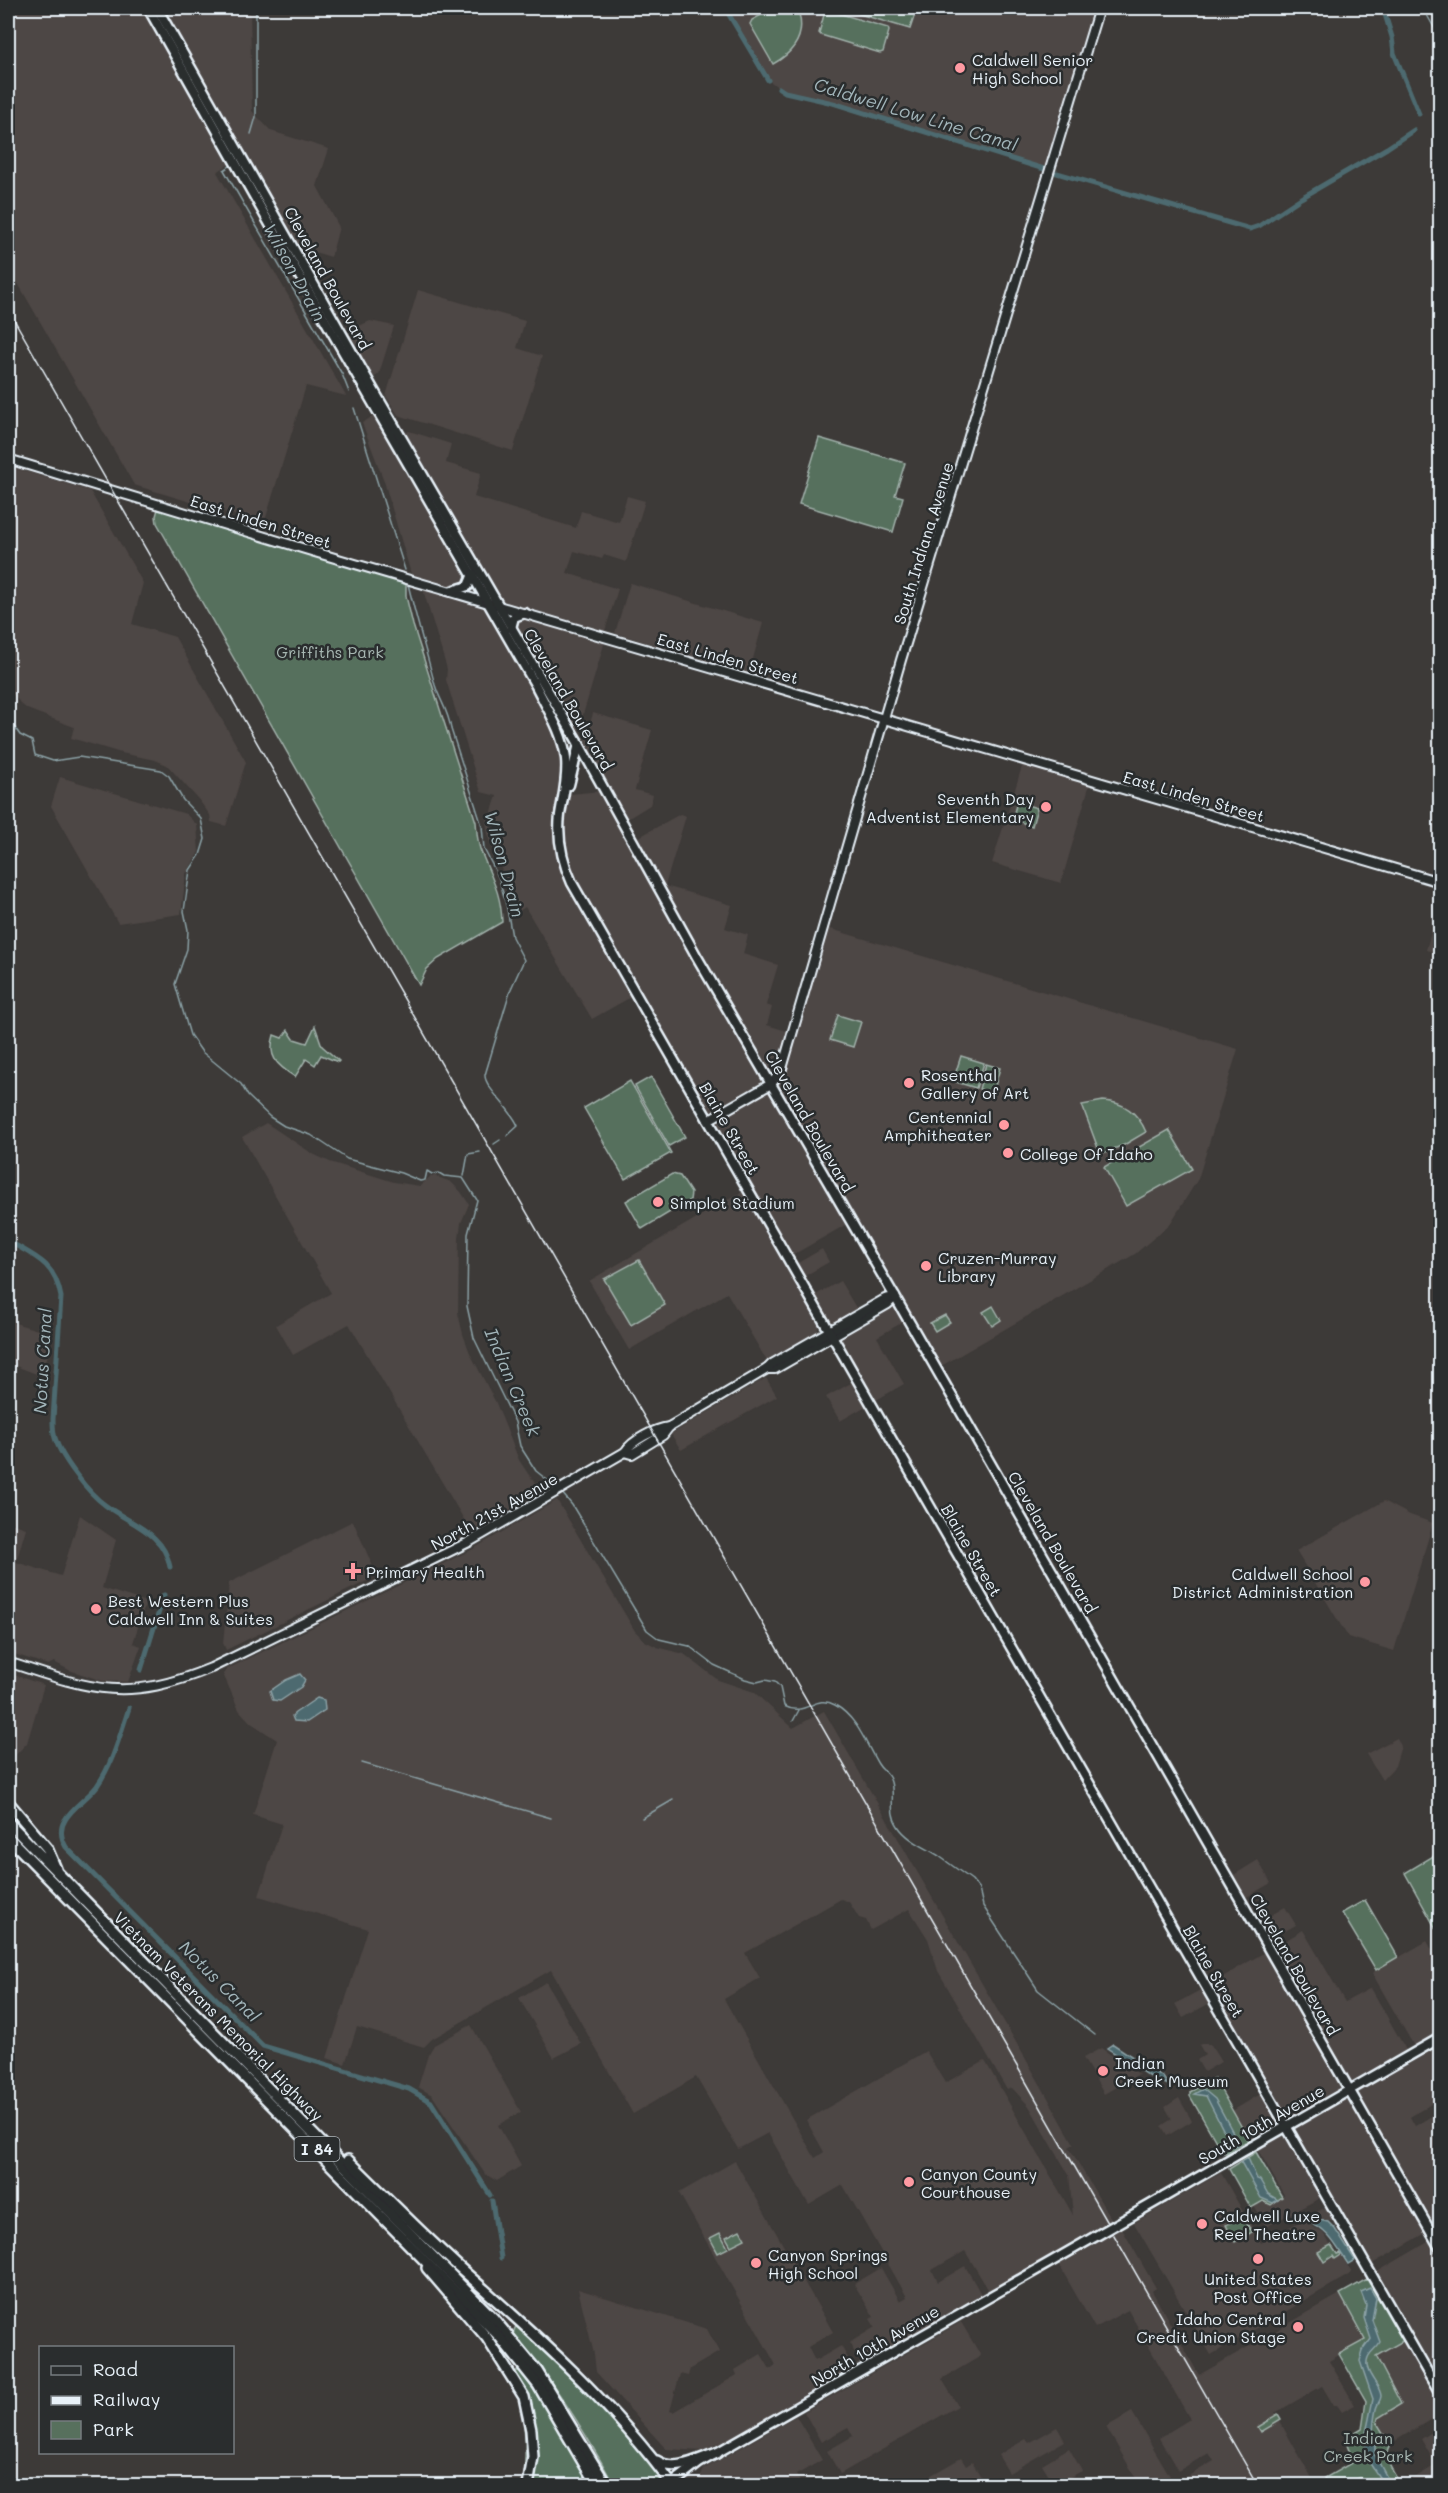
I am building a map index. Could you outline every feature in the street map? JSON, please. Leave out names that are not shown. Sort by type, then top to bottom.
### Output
[{"type":"highway","points":[[8,1802],[47,1848],[58,1874]]},
{"type":"highway","name":"Vietnam Veterans Memorial Highway","points":[[8,1822],[472,2295],[516,2344],[556,2398],[607,2486]]},
{"type":"highway","name":"Vietnam Veterans Memorial Highway","points":[[8,1837],[470,2304],[519,2359],[556,2414],[597,2486]]},
{"type":"highway","points":[[259,2077],[285,2098],[441,2251],[558,2356],[648,2454],[672,2485]]},
{"type":"highway","points":[[401,2236],[487,2337],[524,2397],[529,2414],[533,2448],[528,2486]]},
{"type":"highway","points":[[648,2454],[663,2464],[672,2466],[717,2453]]},
{"type":"main road","name":"Cleveland Boulevard","points":[[148,8],[286,253],[473,574],[511,628],[579,744],[697,957],[895,1297],[1440,2248]]},
{"type":"main road","name":"Cleveland Boulevard","points":[[157,8],[492,603],[545,702]]},
{"type":"main road","name":"South Indiana Avenue","points":[[771,1084],[781,1072],[884,719],[1099,8]]},
{"type":"main road","name":"East Linden Street","points":[[8,459],[1440,882]]},
{"type":"main road","points":[[452,591],[468,586],[473,574]]},
{"type":"main road","points":[[511,628],[514,617],[525,613]]},
{"type":"main road","name":"Blaine Street","points":[[545,702],[564,745],[565,795],[560,814],[559,838],[562,858],[568,875],[1440,2394]]},
{"type":"main road","points":[[565,795],[579,744]]},
{"type":"main road","points":[[573,768],[579,763],[590,764]]},
{"type":"main road","points":[[708,1120],[771,1084]]},
{"type":"main road","points":[[831,1334],[885,1299],[895,1297]]},
{"type":"main road","name":"North 21st Avenue","points":[[8,1662],[74,1683],[120,1690],[141,1689],[172,1683],[211,1668],[469,1542],[625,1452],[632,1454],[663,1435],[669,1427],[772,1364],[831,1334]]},
{"type":"main road","name":"South 10th Avenue","points":[[1096,2236],[1440,2038]]},
{"type":"main road","name":"North 10th Avenue","points":[[672,2485],[691,2468],[1096,2236]]},
{"type":"shaded area","points":[[8,8],[141,8],[231,163],[217,172],[346,396],[306,386],[264,524],[134,485],[8,266]]},
{"type":"shaded area","points":[[163,8],[250,8],[252,111],[271,131],[329,149],[317,186],[339,227],[331,257],[311,251],[302,255]]},
{"type":"shaded area","points":[[725,8],[1099,8],[1050,171],[833,103],[785,92],[768,80]]},
{"type":"shaded area","points":[[418,290],[525,321],[517,348],[542,356],[513,451],[398,415],[386,396]]},
{"type":"shaded area","points":[[370,321],[394,326],[379,374],[375,377],[371,375],[346,332]]},
{"type":"shaded area","points":[[375,415],[468,576],[468,582],[458,588],[411,574],[384,481],[362,423]]},
{"type":"shaded area","points":[[409,431],[451,444],[446,463],[481,473],[474,497],[576,528],[581,511],[619,522],[627,496],[645,501],[626,562],[604,555],[602,559],[574,551],[567,573],[618,589],[605,631],[499,600],[403,434]]},
{"type":"shaded area","points":[[8,466],[90,491],[143,583],[132,624],[175,637],[246,762],[226,826],[211,822],[210,815],[198,799],[167,765],[71,738],[74,727],[27,709],[11,691],[8,684]]},
{"type":"shaded area","points":[[630,583],[763,623],[749,673],[615,633]]},
{"type":"shaded area","points":[[425,588],[486,607],[554,726],[563,755],[564,772],[555,821],[557,853],[577,904],[631,997],[592,1019],[525,907],[518,912],[515,905],[488,834],[486,821],[490,817],[497,796],[481,792],[446,680],[447,669],[424,593]]},
{"type":"shaded area","points":[[523,617],[605,641],[577,735],[516,630],[516,621]]},
{"type":"shaded area","points":[[593,713],[652,730],[635,790],[653,795],[650,805],[624,821],[583,748]]},
{"type":"shaded area","name":"Seventh Day Adventist Elementary","points":[[1024,760],[1091,780],[1061,883],[992,863]]},
{"type":"shaded area","points":[[60,777],[186,814],[197,825],[199,852],[186,874],[181,914],[118,923],[51,806]]},
{"type":"shaded area","points":[[601,791],[666,912],[847,1224],[791,1256],[569,869],[563,841],[563,826],[570,794]]},
{"type":"shaded area","points":[[680,814],[686,816],[665,886],[732,905],[725,928],[748,935],[743,954],[778,965],[766,1005],[772,1007],[767,1025],[787,1031],[773,1070],[766,1067],[634,840]]},
{"type":"shaded area","points":[[1440,901],[1440,954],[1426,950]]},
{"type":"shaded area","name":"College Of Idaho","points":[[824,927],[1238,1049],[1198,1179],[1170,1224],[1135,1254],[936,1369],[771,1084],[777,1078]]},
{"type":"shaded area","points":[[266,1123],[313,1154],[330,1162],[394,1182],[420,1186],[431,1176],[435,1176],[451,1182],[461,1192],[469,1204],[461,1223],[459,1239],[458,1313],[463,1334],[470,1353],[496,1403],[519,1460],[540,1487],[546,1489],[475,1529],[469,1528],[349,1324],[293,1355],[276,1325],[331,1293],[242,1137]]},
{"type":"shaded area","points":[[743,1191],[819,1323],[817,1334],[768,1363],[727,1293],[629,1350],[589,1281]]},
{"type":"shaded area","points":[[822,1249],[829,1262],[803,1277],[796,1264]]},
{"type":"shaded area","points":[[840,1281],[858,1311],[832,1327],[814,1296]]},
{"type":"shaded area","points":[[893,1305],[903,1322],[877,1337],[904,1384],[840,1421],[826,1397],[860,1378],[837,1337]]},
{"type":"shaded area","points":[[8,1321],[51,1334],[44,1377],[8,1363]]},
{"type":"shaded area","points":[[766,1378],[777,1396],[681,1450],[671,1434]]},
{"type":"shaded area","points":[[557,1500],[635,1631],[645,1641],[657,1647],[684,1654],[718,1680],[754,1692],[793,1728],[824,1711],[1074,2144],[1069,2147],[1111,2219],[1122,2229],[1156,2288],[1152,2291],[1199,2375],[1340,2294],[1365,2340],[1329,2361],[1355,2405],[1342,2412],[1337,2405],[1334,2406],[1322,2386],[1275,2413],[1316,2485],[1173,2485],[1214,2461],[1209,2453],[1178,2471],[1159,2438],[1190,2419],[1128,2310],[1095,2328],[1059,2265],[1091,2247],[1084,2235],[989,2291],[965,2251],[932,2270],[938,2282],[965,2266],[981,2294],[861,2363],[849,2343],[875,2327],[870,2319],[874,2317],[854,2284],[881,2268],[900,2301],[907,2297],[843,2185],[809,2205],[768,2133],[738,2149],[696,2077],[633,2114],[551,1970],[432,2039],[424,2047],[357,2027],[345,2064],[327,2058],[368,1929],[259,1896],[282,1824],[253,1815],[277,1740],[251,1723],[239,1710],[223,1674],[227,1669],[473,1549]],"holes":[[[841,1899],[849,1902],[859,1918],[866,1920],[871,1930],[909,1909],[928,1939],[938,1971],[1007,2090],[1012,2088],[1029,2106],[1069,2175],[1073,2215],[985,2061],[945,2083],[926,2051],[806,2120],[824,2152],[815,2158],[724,1999],[760,1978],[745,1953]]]},
{"type":"shaded area","name":"Caldwell School District Administration","points":[[1384,1501],[1410,1515],[1433,1523],[1394,1651],[1348,1637],[1296,1551]]},
{"type":"shaded area","points":[[80,1515],[116,1540],[102,1588],[146,1602],[133,1643],[141,1646],[128,1682],[103,1681],[69,1670],[54,1662],[48,1665],[8,1652],[8,1522],[26,1528],[16,1562],[61,1576]]},
{"type":"shaded area","points":[[353,1521],[377,1576],[226,1650],[223,1643],[229,1583]]},
{"type":"shaded area","points":[[8,1673],[44,1685],[27,1743],[8,1763]]},
{"type":"shaded area","points":[[1397,1738],[1401,1746],[1395,1766],[1382,1780],[1366,1754]]},
{"type":"shaded area","points":[[1258,1860],[1271,1883],[1245,1898],[1232,1876]]},
{"type":"shaded area","points":[[1285,1907],[1296,1925],[1269,1940],[1259,1922]]},
{"type":"shaded area","points":[[1303,1930],[1345,2002],[1371,1988],[1406,2050],[1350,2082],[1273,1948]]},
{"type":"shaded area","points":[[1427,1941],[1440,1964],[1440,2033],[1415,2048],[1372,1973]]},
{"type":"shaded area","points":[[1265,1952],[1343,2086],[1249,2140],[1232,2111],[1269,2089],[1209,1985]]},
{"type":"shaded area","points":[[546,1982],[581,2044],[554,2058],[519,1998]]},
{"type":"shaded area","points":[[1202,1989],[1210,2003],[1183,2018],[1175,2004]]},
{"type":"shaded area","points":[[471,2025],[521,2112],[498,2125],[521,2166],[497,2181],[485,2174],[432,2095],[418,2087],[428,2055],[434,2045]]},
{"type":"shaded area","points":[[1210,2044],[1221,2062],[1204,2072],[1197,2060],[1205,2055],[1199,2045]]},
{"type":"shaded area","points":[[1440,2046],[1440,2109],[1436,2101],[1410,2117],[1415,2126],[1440,2111],[1440,2225],[1372,2264],[1331,2192],[1266,2227],[1254,2206],[1284,2195],[1258,2150]]},
{"type":"shaded area","points":[[1101,2048],[1139,2074],[1104,2094],[1083,2058]]},
{"type":"shaded area","points":[[1179,2098],[1192,2121],[1167,2136],[1161,2126],[1172,2119],[1165,2107]]},
{"type":"shaded area","points":[[735,2161],[833,2332],[808,2347],[815,2361],[841,2346],[853,2367],[736,2435],[703,2451],[666,2449],[596,2372],[594,2354],[578,2289],[707,2329],[719,2352],[690,2369],[688,2376],[680,2374],[670,2411],[673,2412],[737,2375],[735,2370],[761,2354],[770,2369],[776,2365],[679,2193]]},
{"type":"shaded area","points":[[1221,2173],[1261,2243],[1302,2220],[1323,2233],[1331,2245],[1318,2252],[1324,2262],[1341,2255],[1352,2273],[1211,2355],[1134,2223]]},
{"type":"shaded area","points":[[1326,2207],[1333,2219],[1329,2221],[1311,2215]]},
{"type":"shaded area","points":[[1440,2235],[1440,2386],[1377,2272]]},
{"type":"shaded area","points":[[961,2322],[981,2356],[942,2379],[958,2406],[840,2474],[827,2451],[853,2436],[848,2427],[821,2442],[804,2412]]},
{"type":"shaded area","points":[[1403,2341],[1440,2406],[1440,2414],[1390,2444],[1377,2423],[1378,2418],[1401,2404],[1376,2356]]},
{"type":"shaded area","points":[[1132,2412],[1170,2476],[1154,2485],[1140,2485],[1106,2427]]},
{"type":"shaded area","points":[[796,2416],[822,2460],[796,2475],[802,2485],[697,2485],[704,2469]]},
{"type":"shaded area","points":[[1057,2427],[1065,2441],[1009,2473],[998,2455],[1026,2439],[1029,2443]]},
{"type":"shaded area","points":[[1440,2427],[1440,2485],[1414,2485],[1411,2480],[1436,2465],[1421,2439]]},
{"type":"shaded area","points":[[1069,2448],[1082,2471],[1055,2485],[1042,2464]]},
{"type":"shaded area","points":[[961,2458],[966,2466],[972,2462],[986,2485],[931,2485],[926,2478]]},
{"type":"green space","points":[[774,8],[797,8],[801,25],[793,47],[773,64],[750,24],[752,20]]},
{"type":"green space","points":[[839,8],[917,8],[910,29]]},
{"type":"green space","points":[[825,11],[888,28],[883,52],[821,35],[819,33]]},
{"type":"green space","points":[[819,438],[905,463],[895,495],[903,497],[893,532],[799,504]]},
{"type":"green space","name":"Griffiths Park","points":[[158,509],[406,583],[406,596],[413,625],[476,822],[479,846],[498,894],[502,922],[438,959],[427,969],[419,985],[157,523]]},
{"type":"green space","points":[[1017,802],[1037,808],[1032,826],[1012,819]]},
{"type":"green space","points":[[838,1015],[861,1022],[853,1047],[830,1040]]},
{"type":"green space","points":[[315,1026],[322,1046],[339,1061],[321,1055],[315,1065],[306,1059],[295,1077],[275,1060],[272,1049],[274,1035],[282,1038],[288,1030],[294,1039],[307,1043]]},
{"type":"green space","points":[[961,1056],[984,1063],[976,1088],[953,1081]]},
{"type":"green space","points":[[986,1064],[1000,1068],[993,1093],[979,1089]]},
{"type":"green space","name":"Simplot Stadium","points":[[651,1077],[685,1137],[669,1146],[635,1086]]},
{"type":"green space","points":[[630,1081],[671,1153],[625,1179],[584,1108]]},
{"type":"green space","points":[[1103,1101],[1124,1106],[1130,1110],[1139,1119],[1146,1132],[1124,1145],[1103,1153],[1099,1151],[1082,1105]]},
{"type":"green space","points":[[1169,1130],[1192,1169],[1126,1206],[1104,1167]]},
{"type":"green space","name":"Simplot Stadium","points":[[672,1174],[680,1176],[691,1193],[690,1200],[642,1229],[626,1201]]},
{"type":"green space","points":[[639,1260],[665,1305],[631,1325],[604,1279]]},
{"type":"green space","points":[[993,1306],[1001,1320],[992,1326],[983,1312]]},
{"type":"green space","points":[[945,1315],[950,1322],[935,1331],[930,1323]]},
{"type":"green space","points":[[1440,1852],[1440,1936],[1405,1873]]},
{"type":"green space","points":[[1365,1900],[1398,1957],[1376,1970],[1342,1913]]},
{"type":"green space","points":[[1214,2078],[1249,2140],[1226,2153],[1222,2152],[1190,2096],[1190,2092]]},
{"type":"green space","points":[[1256,2152],[1282,2197],[1271,2205],[1263,2201],[1251,2208],[1229,2169]]},
{"type":"green space","points":[[1242,2216],[1252,2232],[1235,2242],[1226,2225]]},
{"type":"green space","points":[[740,2230],[745,2239],[731,2246],[726,2237]]},
{"type":"green space","points":[[720,2233],[728,2248],[718,2253],[710,2238]]},
{"type":"green space","points":[[1331,2245],[1337,2254],[1341,2255],[1335,2259],[1333,2256],[1324,2262],[1318,2252]]},
{"type":"green space","name":"Indian Creek Park","points":[[1367,2279],[1403,2341],[1376,2356],[1401,2404],[1378,2418],[1377,2423],[1390,2444],[1388,2460],[1401,2485],[1366,2485],[1361,2477],[1346,2485],[1330,2485],[1325,2478],[1355,2461],[1347,2442],[1351,2435],[1362,2428],[1366,2401],[1339,2354],[1365,2340],[1340,2294]]},
{"type":"green space","points":[[516,2326],[521,2326],[581,2385],[653,2464],[659,2475],[659,2481],[655,2485],[614,2485],[568,2406],[513,2333]]},
{"type":"green space","points":[[520,2371],[541,2400],[592,2485],[523,2485],[525,2442],[523,2415],[513,2373]]},
{"type":"green space","points":[[1278,2415],[1281,2420],[1261,2432],[1258,2427]]},
{"type":"water","points":[[300,1674],[305,1680],[301,1687],[280,1701],[273,1700],[270,1691]]},
{"type":"water","points":[[317,1698],[324,1700],[325,1710],[307,1722],[294,1721],[292,1716],[295,1713]]},
{"type":"water","points":[[1113,2044],[1163,2077],[1168,2085],[1147,2075],[1107,2048]]},
{"type":"water","points":[[1203,2089],[1215,2099],[1238,2144],[1232,2147],[1206,2096],[1194,2094]]},
{"type":"water","points":[[1248,2158],[1257,2179],[1260,2180],[1268,2194],[1278,2200],[1273,2203],[1261,2198],[1241,2162]]},
{"type":"water","points":[[1311,2218],[1328,2222],[1355,2260],[1348,2264],[1326,2233],[1306,2221]]},
{"type":"water","points":[[1370,2288],[1376,2298],[1372,2320],[1380,2342],[1367,2361],[1368,2371],[1379,2388],[1381,2396],[1375,2412],[1373,2438],[1375,2455],[1391,2485],[1384,2485],[1367,2459],[1365,2438],[1373,2399],[1360,2361],[1363,2350],[1371,2339],[1364,2318],[1366,2305],[1361,2292]]},
{"type":"waterway","name":"Wilson Drain","points":[[251,134],[256,117],[256,8]]},
{"type":"waterway","name":"Caldwell Low Line Canal","points":[[725,8],[768,80]]},
{"type":"waterway","name":"Caldwell Low Line Canal","points":[[1383,8],[1392,37],[1394,53],[1419,114]]},
{"type":"waterway","points":[[1423,8],[1440,38]]},
{"type":"waterway","name":"Caldwell Low Line Canal","points":[[779,88],[785,92],[833,103],[1044,169]]},
{"type":"waterway","name":"Caldwell Low Line Canal","points":[[1057,173],[1250,229],[1259,226],[1414,130]]},
{"type":"waterway","name":"Wilson Drain","points":[[230,166],[224,170],[342,374],[349,392]]},
{"type":"waterway","name":"Wilson Drain","points":[[354,408],[405,570]]},
{"type":"waterway","name":"Wilson Drain","points":[[408,584],[435,685],[448,716],[482,826],[484,849],[499,878],[512,937],[524,960],[510,991],[485,1075],[489,1086],[518,1126],[507,1136]]},
{"type":"waterway","name":"Indian Creek","points":[[8,718],[20,735],[32,741],[35,755],[53,761],[79,757],[161,770],[169,776],[183,800],[201,819],[205,839],[200,855],[190,870],[184,911],[188,930],[187,949],[175,984],[190,1035],[202,1052],[241,1084],[248,1096],[270,1117],[284,1126],[311,1135],[347,1159],[401,1173],[420,1181],[425,1180],[427,1171],[432,1174],[439,1173],[444,1176],[463,1178],[477,1200],[468,1234],[467,1306],[474,1338],[515,1422],[520,1446],[536,1471],[556,1487]]},
{"type":"waterway","name":"Wilson Drain","points":[[494,1144],[500,1140]]},
{"type":"waterway","name":"Wilson Drain","points":[[464,1176],[468,1154],[480,1152]]},
{"type":"waterway","name":"Notus Canal","points":[[8,1241],[43,1262],[54,1276],[61,1297],[53,1419],[58,1446],[76,1474],[98,1499],[145,1530],[161,1545],[170,1567]]},
{"type":"waterway","name":"Indian Creek","points":[[562,1493],[572,1505],[647,1630],[659,1639],[689,1646],[714,1665],[745,1679],[775,1682],[780,1687],[784,1706],[799,1709],[816,1703],[828,1702],[849,1716],[878,1764],[890,1779],[893,1815],[902,1831],[972,1880],[979,1889],[983,1906],[1038,1990],[1095,2035]]},
{"type":"waterway","name":"Notus Canal","points":[[141,1670],[164,1595]]},
{"type":"waterway","name":"Notus Canal","points":[[129,1708],[116,1748],[103,1777],[63,1823],[61,1834],[66,1847],[263,2046],[409,2089],[431,2102],[490,2195]]},
{"type":"waterway","points":[[793,1721],[799,1710]]},
{"type":"waterway","points":[[362,1763],[551,1818]]},
{"type":"waterway","points":[[642,1818],[673,1800]]},
{"type":"waterway","name":"Notus Canal","points":[[492,2201],[501,2258]]},
{"type":"railway","points":[[8,309],[1258,2486]]},
{"type":"place","name":"Caldwell Senior High School","points":[[960,68]]},
{"type":"place","name":"Seventh Day Adventist Elementary","points":[[1046,807]]},
{"type":"place","name":"Rosenthal Gallery of Art","points":[[909,1083]]},
{"type":"place","name":"Centennial Amphitheater","points":[[1004,1125]]},
{"type":"place","name":"College Of Idaho","points":[[1008,1153]]},
{"type":"place","name":"Simplot Stadium","points":[[658,1202]]},
{"type":"place","name":"Cruzen-Murray Library","points":[[926,1266]]},
{"type":"place","name":"Primary Health","points":[[353,1571]]},
{"type":"place","name":"Caldwell School District Administration","points":[[1365,1582]]},
{"type":"place","name":"Best Western Plus Caldwell Inn & Suites","points":[[96,1609]]},
{"type":"place","name":"Indian Creek Museum","points":[[1103,2071]]},
{"type":"place","name":"Canyon County Courthouse","points":[[909,2182]]},
{"type":"place","name":"Caldwell Luxe Reel Theatre","points":[[1202,2224]]},
{"type":"place","name":"United States Post Office","points":[[1258,2259]]},
{"type":"place","name":"Canyon Springs High School","points":[[756,2263]]},
{"type":"place","name":"Idaho Central Credit Union Stage","points":[[1298,2327]]}]
